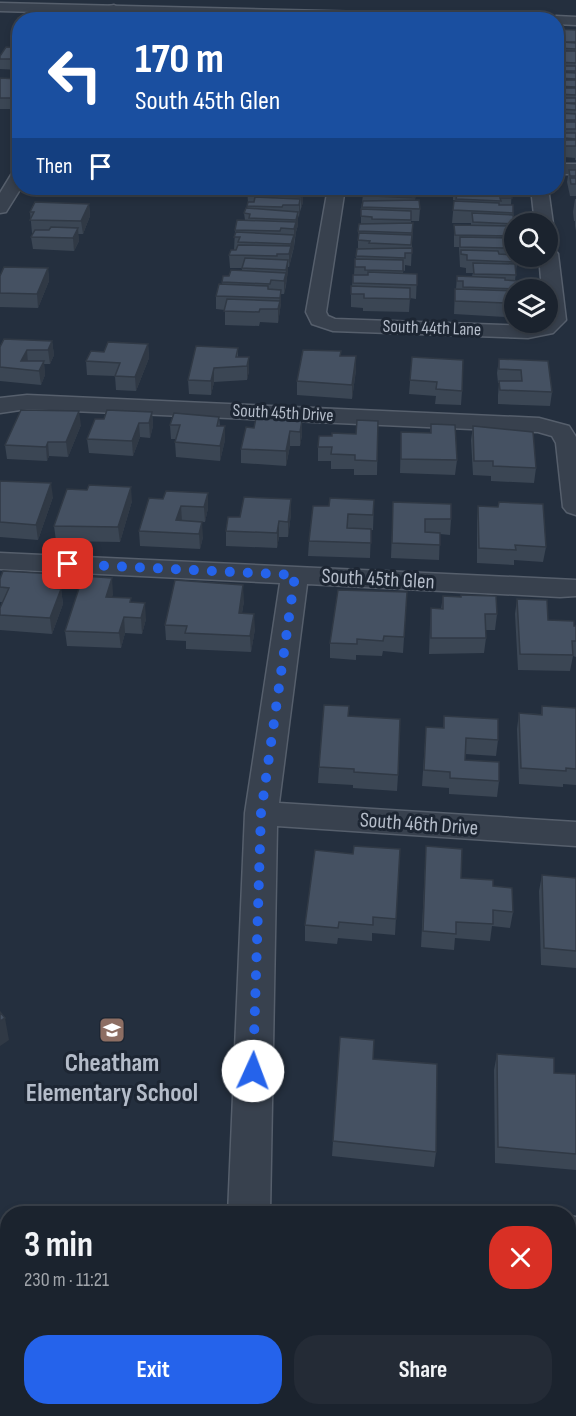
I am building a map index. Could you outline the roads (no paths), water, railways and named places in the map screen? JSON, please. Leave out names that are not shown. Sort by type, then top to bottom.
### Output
[{"type":"street","points":[[0,7],[79,12]]},
{"type":"street","points":[[0,208],[12,188]]},
{"type":"street","name":"South 44th Lane","points":[[335,195],[316,312],[319,320],[333,325],[528,332],[546,329],[556,320],[550,267]]},
{"type":"street","points":[[540,195],[542,213]]},
{"type":"street","name":"South 45th Drive","points":[[2,405],[27,402],[539,425],[561,431],[568,443],[576,507]]},
{"type":"street","name":"South 45th Glen","points":[[0,561],[576,588]]},
{"type":"street","points":[[256,1206],[261,813],[295,575]]},
{"type":"street","name":"South 46th Drive","points":[[261,813],[576,834]]},
{"type":"place","name":"Cheatham Elementary School","points":[[112,1030]]}]
